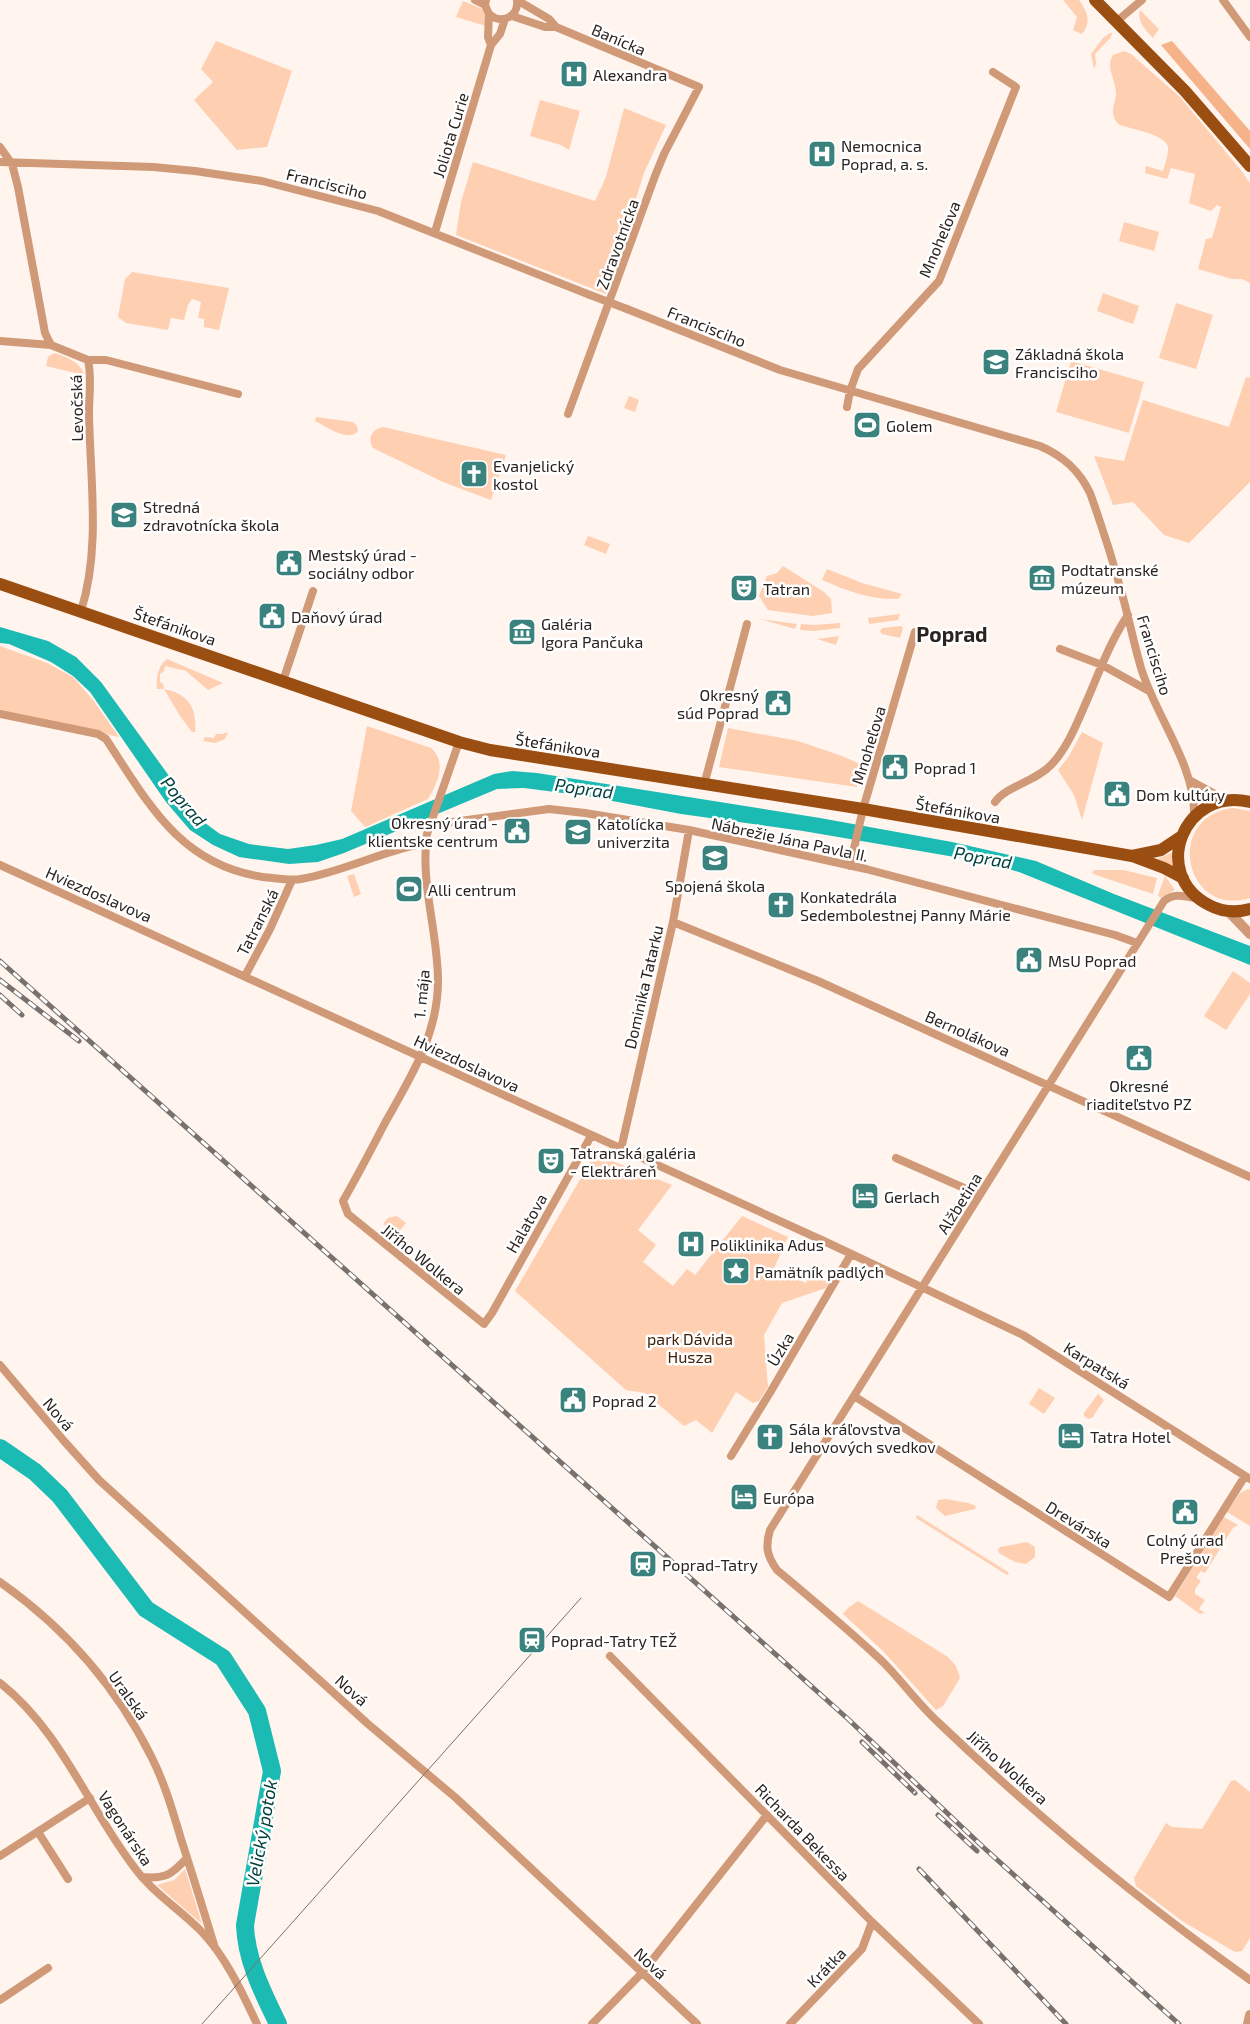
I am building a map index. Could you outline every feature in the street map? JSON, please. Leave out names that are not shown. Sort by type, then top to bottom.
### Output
[{"type":"main road","points":[[1095,0],[1204,111],[1250,166]]},
{"type":"main road","name":"Štefánikova","points":[[0,584],[459,742],[506,754],[704,784],[862,815],[1132,856],[1164,868],[1183,878]]},
{"type":"main road","points":[[1250,802],[1226,800],[1212,804],[1194,816],[1182,836],[1178,856],[1183,878],[1197,898],[1212,907],[1228,911],[1250,909]]},
{"type":"main road","name":"Štefánikova","points":[[1132,856],[1161,850],[1182,836]]},
{"type":"street","points":[[475,0],[486,3],[489,14]]},
{"type":"street","name":"Joliota Curie","points":[[435,232],[491,45],[500,34],[508,18],[517,9],[517,0]]},
{"type":"street","name":"Banícka","points":[[517,0],[549,20],[556,27]]},
{"type":"street","points":[[1117,21],[1142,0]]},
{"type":"street","points":[[1223,0],[1250,37]]},
{"type":"street","name":"Joliota Curie","points":[[489,14],[488,37],[491,45]]},
{"type":"street","name":"Banícka","points":[[489,14],[496,19],[508,18],[545,27],[556,27],[699,86]]},
{"type":"street","name":"Mnoheľova","points":[[847,407],[850,391],[858,369],[939,281],[1016,87],[993,72]]},
{"type":"street","name":"Zdravotnícka","points":[[568,414],[655,176],[664,154],[699,86]]},
{"type":"street","points":[[0,147],[12,164],[45,333],[52,345]]},
{"type":"street","name":"Francisciho","points":[[0,162],[12,164],[101,164],[153,167],[249,179],[378,211],[780,370],[1050,450],[1072,465],[1090,493],[1128,615],[1141,668],[1190,781],[1195,802],[1194,816]]},
{"type":"street","name":"Levočská","points":[[0,342],[52,345],[88,360],[91,373],[89,413],[92,468],[92,543],[87,590],[81,611]]},
{"type":"street","points":[[88,360],[106,360],[238,394]]},
{"type":"street","points":[[283,681],[313,591]]},
{"type":"street","points":[[994,802],[1002,794],[1033,779],[1051,765],[1076,725],[1102,665],[1128,615]]},
{"type":"street","points":[[704,784],[747,624]]},
{"type":"street","name":"Mnoheľova","points":[[850,866],[862,815],[916,632]]},
{"type":"street","points":[[1060,649],[1102,665],[1149,690]]},
{"type":"street","points":[[0,714],[98,734],[106,739],[160,819],[171,832],[188,846],[212,861],[233,870],[259,876],[292,880],[307,878],[426,843]]},
{"type":"street","name":"1. mája","points":[[348,1214],[342,1201],[421,1058],[430,1033],[438,983],[437,951],[428,893],[426,843],[430,825],[459,742]]},
{"type":"street","points":[[1190,781],[1226,800]]},
{"type":"street","name":"Nábrežie Jána Pavla II.","points":[[430,825],[549,809],[689,830],[850,866],[1115,934],[1137,943]]},
{"type":"street","name":"Dominika Tatarku","points":[[621,1149],[672,922],[689,830]]},
{"type":"street","name":"Hviezdoslavova","points":[[0,864],[922,1288]]},
{"type":"street","name":"Tatranská","points":[[245,976],[270,929],[292,880]]},
{"type":"street","name":"Alžbetina","points":[[767,1553],[767,1540],[770,1530],[1164,901],[1169,897],[1180,895],[1197,898]]},
{"type":"street","points":[[1228,911],[1250,934]]},
{"type":"street","name":"Bernolákova","points":[[672,922],[818,981],[1250,1177]]},
{"type":"street","name":"Halatova","points":[[484,1324],[591,1136]]},
{"type":"street","points":[[896,1158],[980,1195]]},
{"type":"street","name":"Jiřího Wolkera","points":[[348,1214],[484,1324]]},
{"type":"street","name":"Úzka","points":[[731,1456],[850,1254]]},
{"type":"street","name":"Karpatská","points":[[922,1288],[1035,1342],[1248,1477]]},
{"type":"street","name":"Nová","points":[[0,1365],[99,1480],[368,1724],[456,1798],[697,2024]]},
{"type":"street","name":"Drevárska","points":[[854,1396],[1170,1597],[1248,1477]]},
{"type":"street","name":"Jiřího Wolkera","points":[[767,1553],[777,1570],[884,1663],[911,1696],[1001,1780],[1117,1880],[1182,1932],[1250,1980]]},
{"type":"street","name":"Uralská","points":[[0,1582],[47,1618],[79,1651],[112,1692],[153,1759],[168,1795],[215,1948]]},
{"type":"street","name":"Richarda Bekessa","points":[[610,1656],[872,1922],[979,2024]]},
{"type":"street","name":"Vagonárska","points":[[0,1683],[38,1719],[127,1858],[142,1877],[155,1892],[198,1929],[215,1948],[257,2024]]},
{"type":"street","points":[[0,1856],[90,1798]]},
{"type":"street","points":[[592,2024],[642,1973],[767,1815]]},
{"type":"street","points":[[38,1832],[68,1879]]},
{"type":"street","points":[[142,1877],[156,1878],[171,1874],[187,1858]]},
{"type":"street","name":"Krátka","points":[[790,2024],[862,1949],[872,1922]]},
{"type":"street","points":[[0,2000],[48,1968]]},
{"type":"street","points":[[1248,2024],[1250,2015]]},
{"type":"green space","points":[[1063,0],[1079,0],[1084,8],[1088,21],[1082,34],[1073,30],[1077,17]]},
{"type":"green space","points":[[463,1],[485,10],[488,16],[486,26],[456,17]]},
{"type":"green space","points":[[1140,10],[1159,29],[1153,38],[1141,22]]},
{"type":"green space","points":[[1112,33],[1111,37],[1095,54],[1096,64],[1094,69],[1091,54],[1103,38]]},
{"type":"green space","points":[[216,41],[292,71],[267,147],[237,150],[194,100],[213,82],[201,69]]},
{"type":"green space","points":[[1124,51],[1131,54],[1180,97],[1250,183],[1250,283],[1242,279],[1232,279],[1198,269],[1206,239],[1212,238],[1221,207],[1217,205],[1211,211],[1189,203],[1195,174],[1171,168],[1167,179],[1145,173],[1146,166],[1163,171],[1168,153],[1166,142],[1154,135],[1118,124],[1115,119],[1113,111],[1116,89],[1110,64],[1113,55]]},
{"type":"green space","points":[[540,100],[580,111],[569,150],[561,145],[530,136]]},
{"type":"green space","points":[[624,108],[666,125],[644,173],[606,294],[456,235],[461,202],[473,162],[595,201],[606,177]]},
{"type":"green space","points":[[1124,222],[1159,232],[1154,251],[1119,241]]},
{"type":"green space","points":[[132,272],[229,288],[219,330],[204,327],[204,319],[198,318],[201,302],[192,299],[188,305],[184,320],[171,318],[168,330],[126,323],[118,317],[125,279]]},
{"type":"green space","points":[[1103,293],[1139,306],[1133,324],[1097,311]]},
{"type":"green space","points":[[1176,303],[1213,315],[1196,369],[1159,358]]},
{"type":"green space","points":[[54,353],[68,358],[77,364],[84,375],[46,366],[48,357]]},
{"type":"green space","points":[[1071,361],[1144,382],[1129,433],[1056,412]]},
{"type":"green space","points":[[1246,377],[1250,378],[1250,482],[1189,543],[1164,535],[1133,502],[1113,505],[1094,456],[1124,461],[1143,400],[1229,427]]},
{"type":"green space","points":[[629,396],[639,400],[635,412],[624,408]]},
{"type":"green space","points":[[316,417],[353,422],[357,426],[358,431],[349,435],[331,430],[315,421]]},
{"type":"green space","points":[[383,427],[506,455],[491,500],[443,482],[373,448],[370,441],[372,434]]},
{"type":"green space","points":[[588,536],[610,544],[606,554],[584,545]]},
{"type":"green space","points":[[783,566],[824,592],[831,599],[832,613],[813,616],[768,610],[759,596],[767,576],[777,573]]},
{"type":"green space","points":[[827,569],[862,583],[902,594],[898,599],[888,599],[850,591],[822,580]]},
{"type":"green space","points":[[900,614],[898,620],[869,624],[868,618]]},
{"type":"green space","points":[[760,619],[797,624],[795,629]]},
{"type":"green space","points":[[840,623],[840,628],[813,631],[800,630],[801,624]]},
{"type":"green space","points":[[901,626],[903,628],[900,638],[882,634],[880,631],[882,628]]},
{"type":"green space","points":[[839,636],[836,645],[817,639]]},
{"type":"green space","points":[[0,646],[47,663],[73,677],[93,700],[119,737],[0,711]]},
{"type":"green space","points":[[167,659],[223,683],[208,690],[186,671],[165,666],[164,671],[160,674],[160,682],[163,684],[164,689],[157,689],[157,681],[158,672]]},
{"type":"green space","points":[[164,689],[180,694],[190,703],[195,716],[195,732],[192,732],[180,716]]},
{"type":"green space","points":[[367,726],[431,748],[439,760],[440,766],[438,780],[428,799],[365,827],[351,811]]},
{"type":"green space","points":[[728,728],[798,741],[865,766],[857,787],[719,767]]},
{"type":"green space","points":[[228,732],[225,739],[215,743],[203,741],[205,737],[214,738],[216,734]]},
{"type":"green space","points":[[1082,732],[1103,743],[1082,820],[1074,795],[1058,770],[1069,756]]},
{"type":"green space","points":[[1233,808],[1250,811],[1250,898],[1228,900],[1210,894],[1198,881],[1191,864],[1190,846],[1197,829],[1211,815]]},
{"type":"green space","points":[[1173,852],[1174,866],[1157,859]]},
{"type":"green space","points":[[1095,870],[1123,870],[1157,878],[1153,894],[1093,874],[1092,872]]},
{"type":"green space","points":[[354,874],[361,894],[354,897],[347,876]]},
{"type":"green space","points":[[1165,876],[1175,890],[1160,898],[1158,895]]},
{"type":"green space","points":[[1233,971],[1250,983],[1250,994],[1226,1030],[1204,1016]]},
{"type":"green space","name":"park Dávida Husza","points":[[595,1154],[672,1185],[638,1230],[656,1245],[643,1262],[673,1286],[687,1269],[695,1275],[742,1216],[788,1237],[774,1268],[806,1283],[810,1273],[829,1283],[826,1288],[782,1303],[764,1335],[768,1387],[759,1401],[753,1403],[736,1392],[712,1433],[696,1420],[684,1426],[645,1393],[626,1390],[515,1291]]},
{"type":"green space","points":[[397,1216],[406,1223],[397,1234],[383,1224],[388,1218]]},
{"type":"green space","points":[[1039,1388],[1055,1398],[1044,1414],[1029,1404]]},
{"type":"green space","points":[[1098,1394],[1104,1400],[1092,1418],[1088,1419],[1084,1416],[1084,1413]]},
{"type":"green space","points":[[1248,1489],[1250,1490],[1250,1526],[1227,1512],[1240,1493]]},
{"type":"green space","points":[[946,1499],[976,1506],[975,1509],[945,1516],[936,1508],[938,1500]]},
{"type":"green space","points":[[917,1515],[1009,1574],[1007,1575],[916,1518]]},
{"type":"green space","points":[[1224,1517],[1238,1525],[1233,1528],[1205,1573],[1201,1571],[1197,1576],[1201,1581],[1195,1589],[1195,1594],[1205,1600],[1199,1609],[1205,1613],[1200,1614],[1175,1596]]},
{"type":"green space","points":[[1027,1542],[1035,1547],[1035,1557],[1026,1564],[1015,1562],[999,1553],[998,1549],[1000,1547]]},
{"type":"green space","points":[[858,1601],[948,1657],[956,1666],[960,1678],[943,1706],[936,1710],[884,1652],[843,1614]]},
{"type":"green space","points":[[1235,1780],[1250,1792],[1250,1938],[1242,1951],[1235,1952],[1182,1921],[1136,1886],[1134,1878],[1166,1823],[1172,1827],[1202,1829],[1231,1781]]},
{"type":"green space","points":[[185,1869],[202,1924],[157,1885],[174,1880]]},
{"type":"shaded area","points":[[1172,41],[1250,131],[1250,149],[1161,45]]},
{"type":"water","points":[[0,627],[48,641],[76,657],[101,682],[201,820],[220,834],[249,844],[288,849],[342,839],[494,774],[512,771],[537,773],[820,818],[952,842],[1036,861],[1114,894],[1250,946],[1250,965],[1019,872],[984,862],[803,831],[681,814],[586,796],[524,788],[497,789],[318,862],[289,864],[239,857],[213,845],[190,830],[166,802],[90,692],[73,676],[51,662],[9,644],[0,643]]},
{"type":"waterway","name":"Velický potok","points":[[0,1448],[35,1472],[60,1496],[146,1609],[223,1658],[257,1711],[272,1771],[245,1925],[248,1951],[252,1964],[278,2024]]},
{"type":"tram line","points":[[202,2024],[581,1598]]},
{"type":"railway","points":[[0,961],[848,1719],[983,1847],[1179,2024]]},
{"type":"railway","points":[[0,980],[79,1041]]},
{"type":"railway","points":[[0,995],[22,1015]]},
{"type":"railway","points":[[862,1742],[915,1793]]},
{"type":"railway","points":[[938,1815],[977,1851]]},
{"type":"railway","points":[[919,1869],[1066,2024]]},
{"type":"place","name":"Alexandra","points":[[574,74]]},
{"type":"place","name":"Nemocnica Poprad, a. s.","points":[[822,154]]},
{"type":"place","name":"Základná škola Francisciho","points":[[996,362]]},
{"type":"place","name":"Golem","points":[[867,425]]},
{"type":"place","name":"Evanjelický kostol","points":[[474,474]]},
{"type":"place","name":"Stredná zdravotnícka škola","points":[[124,515]]},
{"type":"place","name":"Mestský úrad - sociálny odbor","points":[[289,563]]},
{"type":"place","name":"Podtatranské múzeum","points":[[1042,578]]},
{"type":"place","name":"Tatran","points":[[744,588]]},
{"type":"place","name":"Daňový úrad","points":[[272,616]]},
{"type":"place","name":"Galéria Igora Pančuka","points":[[522,632]]},
{"type":"place","name":"Okresný súd Poprad","points":[[778,703]]},
{"type":"place","name":"Poprad 1","points":[[895,767]]},
{"type":"place","name":"Dom kultúry","points":[[1117,794]]},
{"type":"place","name":"Okresný úrad - klientske centrum","points":[[517,831]]},
{"type":"place","name":"Katolícka univerzita","points":[[578,832]]},
{"type":"place","name":"Spojená škola","points":[[715,858]]},
{"type":"place","name":"Alli centrum","points":[[409,889]]},
{"type":"place","name":"Konkatedrála Sedembolestnej Panny Márie","points":[[781,905]]},
{"type":"place","name":"MsU Poprad","points":[[1029,960]]},
{"type":"place","name":"Okresné riaditeľstvo PZ","points":[[1139,1058]]},
{"type":"place","name":"Tatranská galéria - Elektráreň","points":[[551,1161]]},
{"type":"place","name":"Gerlach","points":[[865,1196]]},
{"type":"place","name":"Poliklinika Adus","points":[[691,1244]]},
{"type":"place","name":"Pamätník padlých","points":[[736,1271]]},
{"type":"place","name":"Poprad 2","points":[[573,1400]]},
{"type":"place","name":"Tatra Hotel","points":[[1071,1436]]},
{"type":"place","name":"Sála kráľovstva Jehovových svedkov","points":[[770,1437]]},
{"type":"place","name":"Európa","points":[[744,1497]]},
{"type":"place","name":"Colný úrad Prešov","points":[[1185,1512]]},
{"type":"place","name":"Poprad-Tatry","points":[[643,1564]]},
{"type":"place","name":"Poprad-Tatry TEŽ","points":[[532,1640]]},
{"type":"district","name":"Poprad","points":[[952,633]]}]
